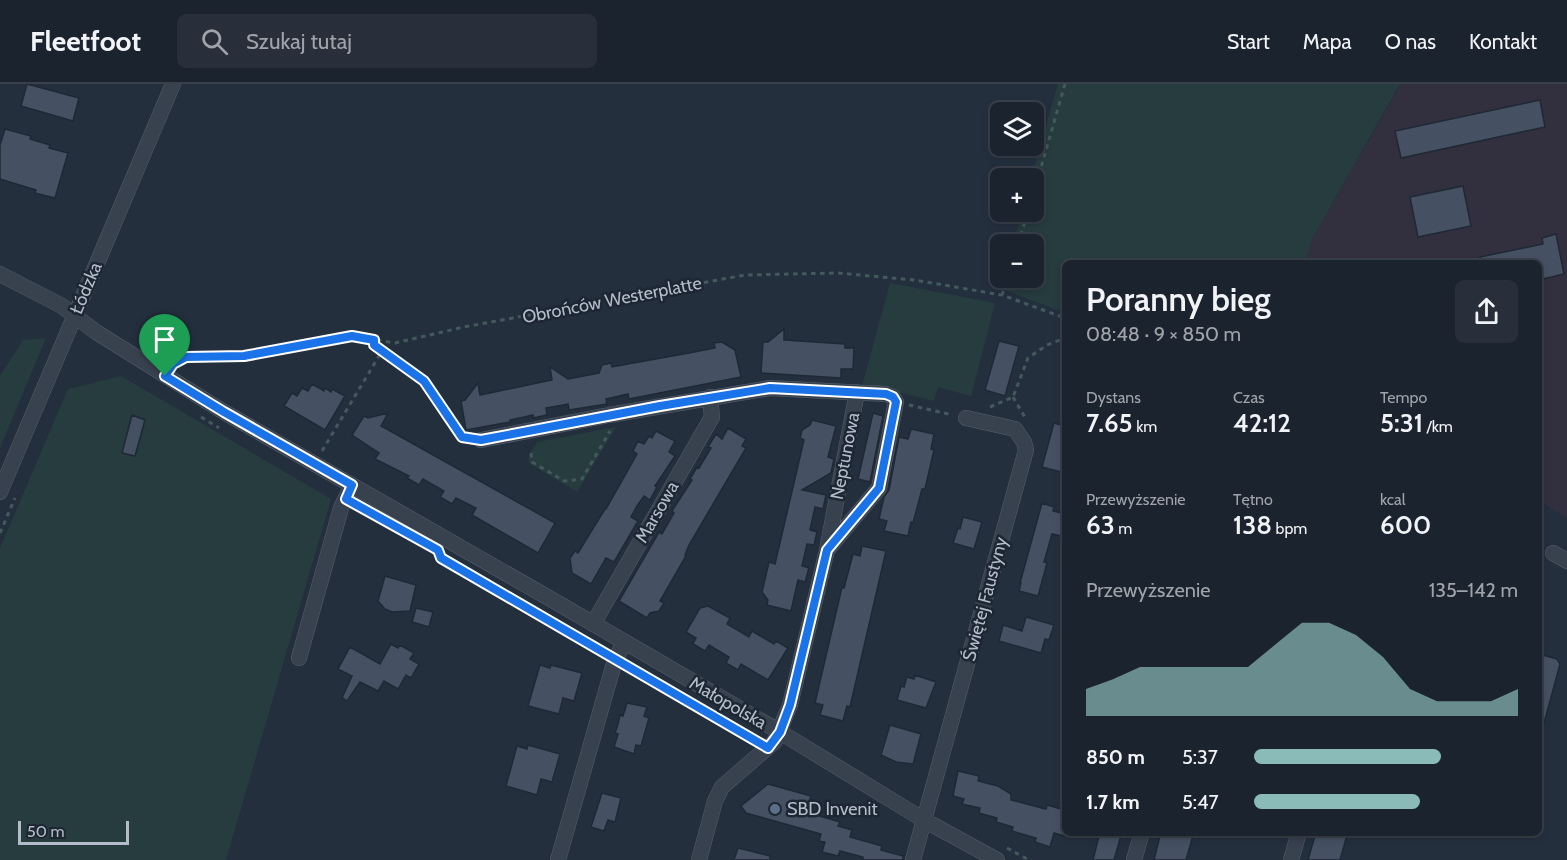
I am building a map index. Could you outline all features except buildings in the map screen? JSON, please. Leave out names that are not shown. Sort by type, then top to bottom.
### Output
[{"type":"street","name":"Łódzka","points":[[0,492],[173,84]]},
{"type":"street","name":"Małopolska","points":[[0,274],[62,306],[96,332],[224,412],[780,732],[924,820],[997,860]]},
{"type":"street","points":[[481,440],[609,415],[770,388],[857,392]]},
{"type":"street","name":"Neptunowa","points":[[699,860],[715,801],[722,787],[768,748],[780,732],[790,705],[827,550],[857,392],[886,394],[893,397],[896,402],[879,488],[827,550]]},
{"type":"street","name":"Marsowa","points":[[593,624],[712,417],[710,397]]},
{"type":"street","name":"Świętej Faustyny","points":[[924,820],[1026,450],[1024,441],[1015,429],[966,418]]},
{"type":"street","points":[[299,658],[341,508],[352,485]]},
{"type":"street","points":[[1553,553],[1567,561]]},
{"type":"street","points":[[558,860],[615,660],[624,643]]},
{"type":"street","points":[[913,860],[924,820]]},
{"type":"street","points":[[1134,860],[1141,836]]},
{"type":"street","points":[[1291,860],[1298,836]]},
{"type":"path","points":[[1041,168],[1065,84]]},
{"type":"path","name":"Obrońców Westerplatte","points":[[165,376],[173,364],[186,357],[244,356],[352,336],[395,343],[464,327],[745,275],[838,273],[914,280],[1002,295],[1062,317]]},
{"type":"path","points":[[1002,295],[1004,288]]},
{"type":"path","points":[[896,402],[966,418],[1013,397],[1028,358],[1047,345],[1062,339]]},
{"type":"path","points":[[374,340],[374,345],[424,381],[462,437],[481,440]]},
{"type":"path","points":[[322,451],[382,351]]},
{"type":"path","points":[[193,411],[222,430]]},
{"type":"path","points":[[531,453],[532,462],[564,481],[582,479],[611,428],[609,415]]},
{"type":"path","points":[[438,550],[441,558],[768,748]]},
{"type":"shaded area","points":[[1401,84],[1567,84],[1567,518],[1542,503],[1542,260],[1306,260],[1312,239]]},
{"type":"green space","points":[[1058,84],[1400,84],[1312,239],[1306,260],[1062,260],[1062,312],[1000,288],[1044,288],[1044,234],[1016,234],[1019,222],[1044,222],[1044,168],[1034,168],[1037,156],[1044,156],[1044,133]]},
{"type":"green space","points":[[890,283],[995,303],[971,396],[938,387],[934,401],[881,388],[862,386]]},
{"type":"green space","points":[[46,338],[0,448],[0,376],[23,340]]},
{"type":"green space","points":[[121,376],[331,499],[226,860],[0,860],[0,548],[68,389]]},
{"type":"green space","points":[[616,427],[577,492],[529,463],[529,455],[537,442]]},
{"type":"place","name":"SBD Invenit","points":[[775,809]]},
{"type":"route","points":[[352,336],[374,340],[374,345],[424,381],[462,437],[481,440],[609,415],[770,388],[886,394],[893,397],[896,402],[879,488],[827,550],[790,705],[780,732],[768,748],[441,558],[438,550],[346,499],[352,485],[165,376],[173,364],[186,357],[244,356],[352,336]]}]
